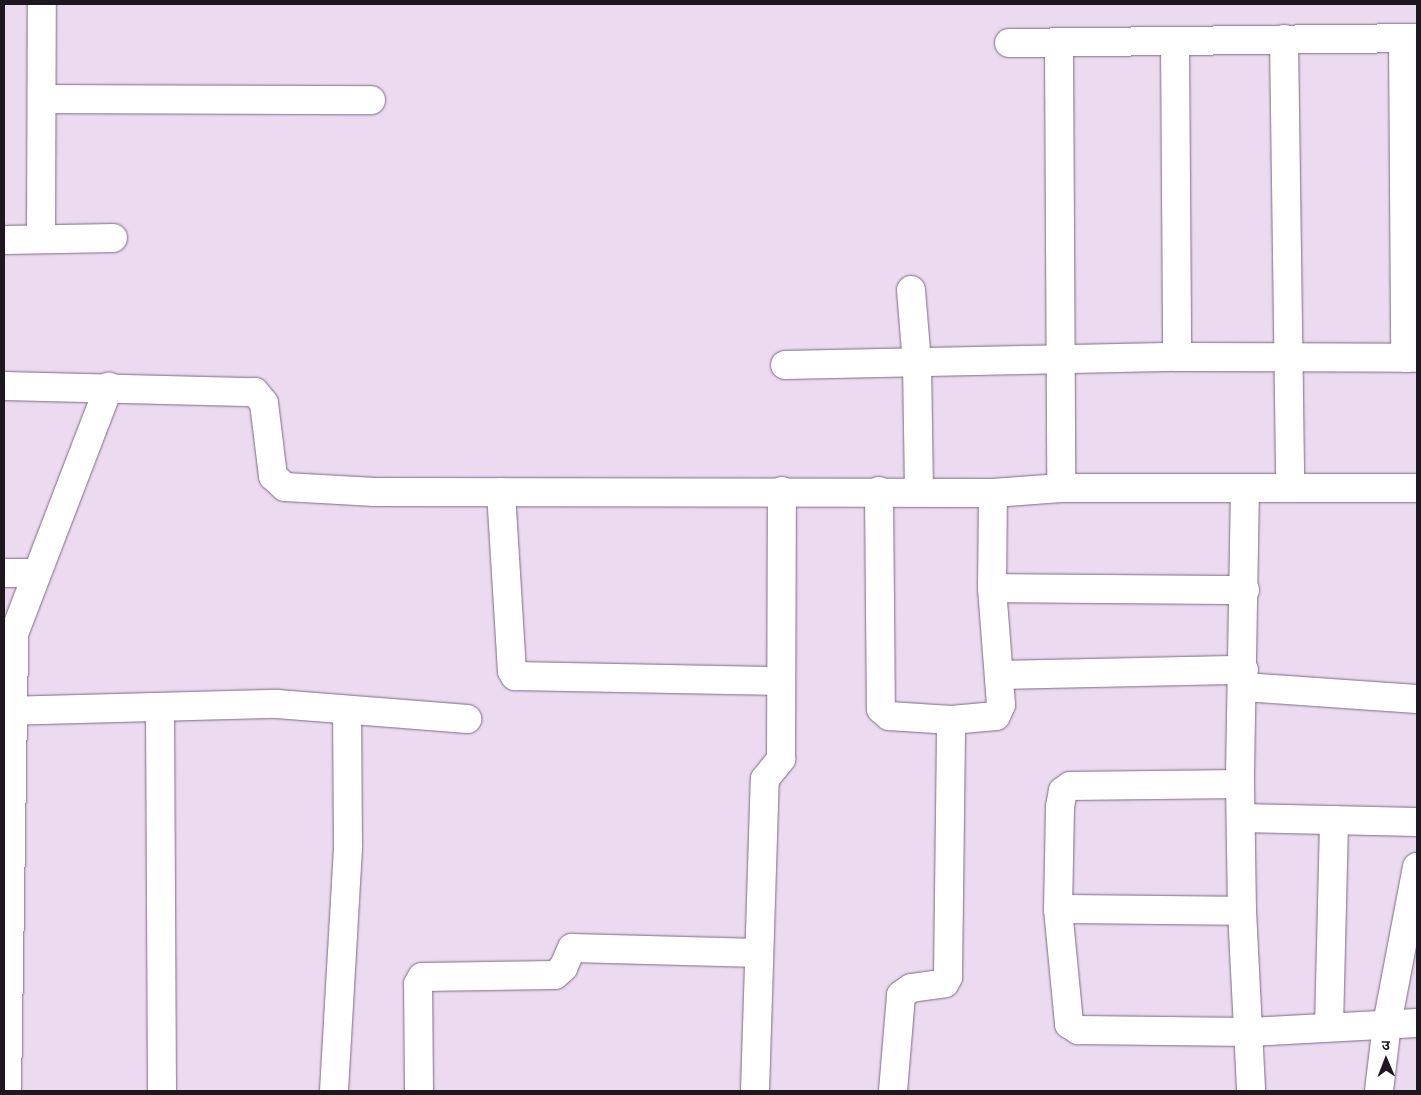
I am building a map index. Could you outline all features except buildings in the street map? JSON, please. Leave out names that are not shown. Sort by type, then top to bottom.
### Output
[{"type":"street","points":[[41,239],[42,4]]},
{"type":"street","points":[[785,365],[1176,357],[1411,358],[1410,38],[1060,44],[1009,43]]},
{"type":"street","points":[[1284,39],[1290,488]]},
{"type":"street","points":[[1175,41],[1176,357]]},
{"type":"street","points":[[1060,44],[1061,488]]},
{"type":"street","points":[[42,99],[371,100]]},
{"type":"street","points":[[4,240],[113,238]]},
{"type":"street","points":[[911,290],[917,363],[919,491]]},
{"type":"street","points":[[4,386],[109,387],[255,392],[264,402],[272,476],[285,486],[375,492],[919,491],[993,493],[1061,488],[1417,488]]},
{"type":"street","points":[[7,1091],[7,711],[14,634],[35,573],[109,387]]},
{"type":"street","points":[[1245,488],[1244,679],[1240,732],[1240,784],[1242,911],[1250,1032],[1251,1091]]},
{"type":"street","points":[[755,1091],[766,779],[781,759],[782,491]]},
{"type":"street","points":[[878,491],[881,709],[889,716],[951,720],[996,716],[1001,705],[992,588],[993,493]]},
{"type":"street","points":[[501,492],[512,671],[515,676],[781,681]]},
{"type":"street","points":[[4,573],[35,573]]},
{"type":"street","points":[[992,588],[1245,590]]},
{"type":"street","points":[[999,675],[1244,679],[1417,698]]},
{"type":"street","points":[[7,711],[276,704],[467,719]]},
{"type":"street","points":[[160,708],[162,1091]]},
{"type":"street","points":[[339,1091],[348,848],[347,710]]},
{"type":"street","points":[[893,1091],[901,995],[911,988],[945,984],[948,977],[951,720]]},
{"type":"street","points":[[1240,784],[1066,787],[1060,807],[1058,909],[1068,1020],[1074,1029],[1250,1032],[1417,1023]]},
{"type":"street","points":[[1241,818],[1417,822]]},
{"type":"street","points":[[1330,1027],[1334,820]]},
{"type":"street","points":[[1379,1091],[1387,1024],[1412,919],[1417,867]]},
{"type":"street","points":[[1058,909],[1242,911]]},
{"type":"street","points":[[419,1091],[418,984],[424,976],[555,975],[563,968],[572,948],[759,953]]}]
